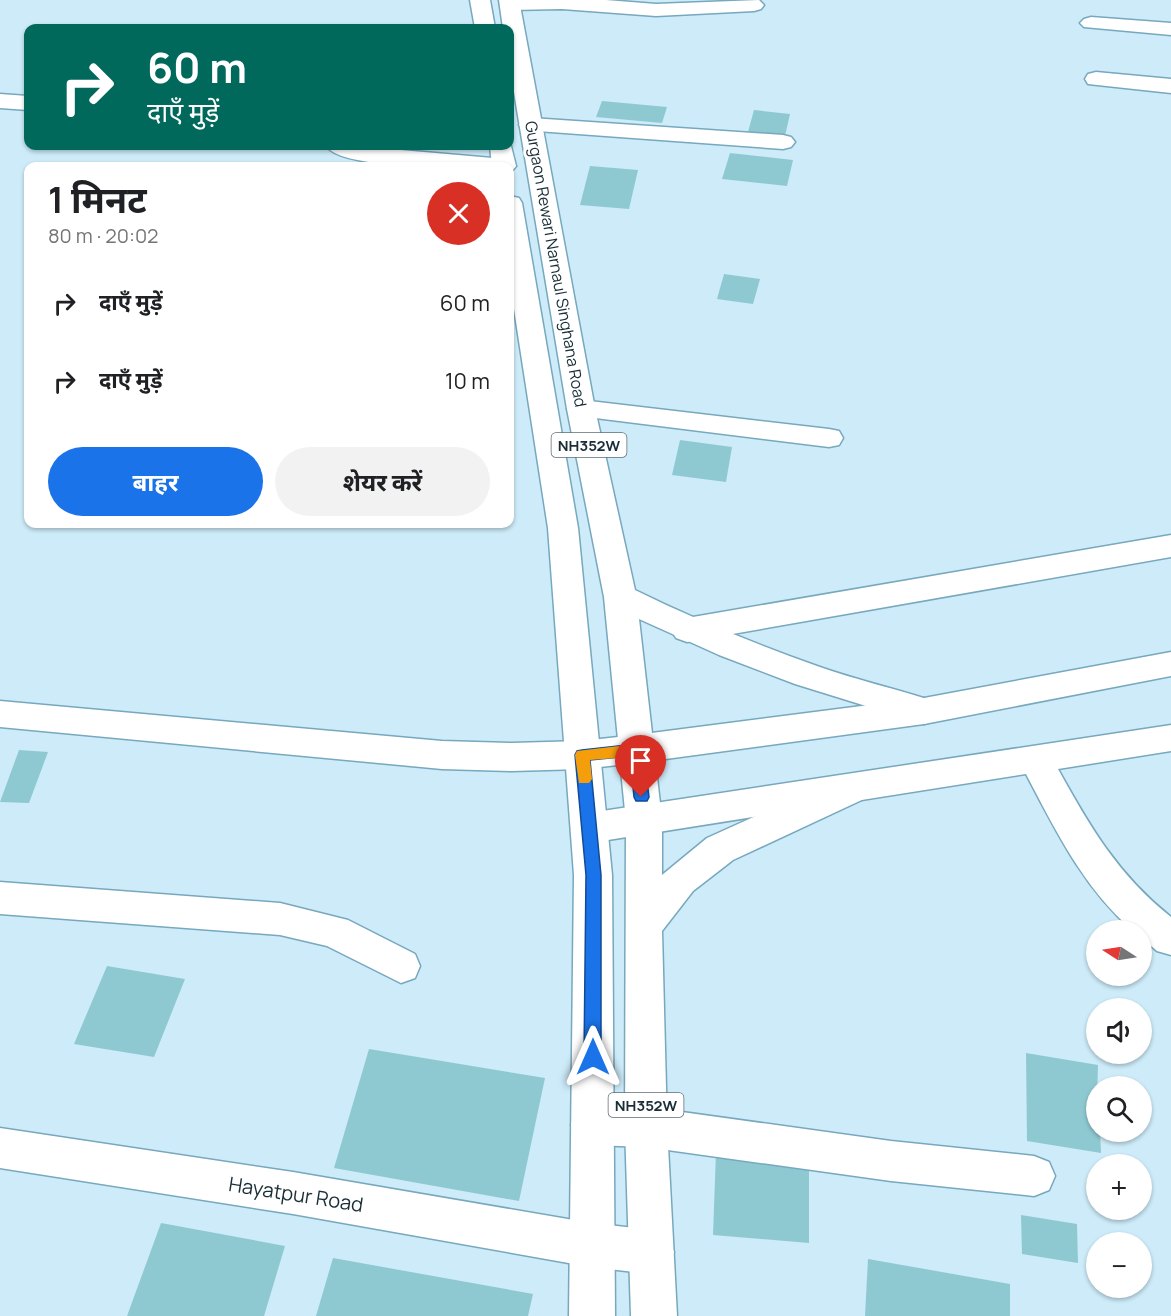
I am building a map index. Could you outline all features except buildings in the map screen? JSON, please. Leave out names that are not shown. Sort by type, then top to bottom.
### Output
[{"type":"main road","points":[[480,0],[484,24]]},
{"type":"main road","points":[[509,2],[656,10],[754,5]]},
{"type":"main road","name":"Gurgaon Rewari Narnaul Singhana Road","points":[[509,2],[513,24]]},
{"type":"main road","points":[[1091,23],[1171,29]]},
{"type":"main road","name":"Gurgaon Rewari Narnaul Singhana Road","points":[[514,30],[581,409],[620,597],[644,821],[646,1126],[654,1316]]},
{"type":"main road","points":[[1096,79],[1171,86]]},
{"type":"main road","points":[[0,100],[24,103]]},
{"type":"main road","points":[[531,125],[783,142]]},
{"type":"main road","points":[[346,150],[361,154],[456,162]]},
{"type":"main road","points":[[514,203],[544,202]]},
{"type":"main road","name":"NH352W","points":[[514,228],[563,528],[594,875],[592,1316]]},
{"type":"main road","points":[[581,409],[830,438]]},
{"type":"main road","points":[[687,630],[1171,546]]},
{"type":"main road","points":[[620,597],[687,630],[810,678],[924,711]]},
{"type":"main road","points":[[0,714],[442,755],[512,757],[582,755],[924,711],[1171,664]]},
{"type":"main road","points":[[589,828],[1171,738]]},
{"type":"main road","points":[[1035,759],[1085,849],[1110,884],[1145,919],[1171,939]]},
{"type":"main road","points":[[643,927],[680,880],[720,849],[852,788]]},
{"type":"main road","points":[[0,898],[280,919],[335,932],[401,966]]},
{"type":"main road","points":[[592,1125],[646,1126],[891,1161],[1034,1176]]},
{"type":"main road","name":"Hayatpur Road","points":[[0,1148],[293,1193],[591,1245],[652,1252]]},
{"type":"slow traffic","points":[[584,779],[582,755],[636,749],[637,752]]},
{"type":"route","points":[[593,1057],[594,875],[582,755],[636,749],[641,797]]}]
